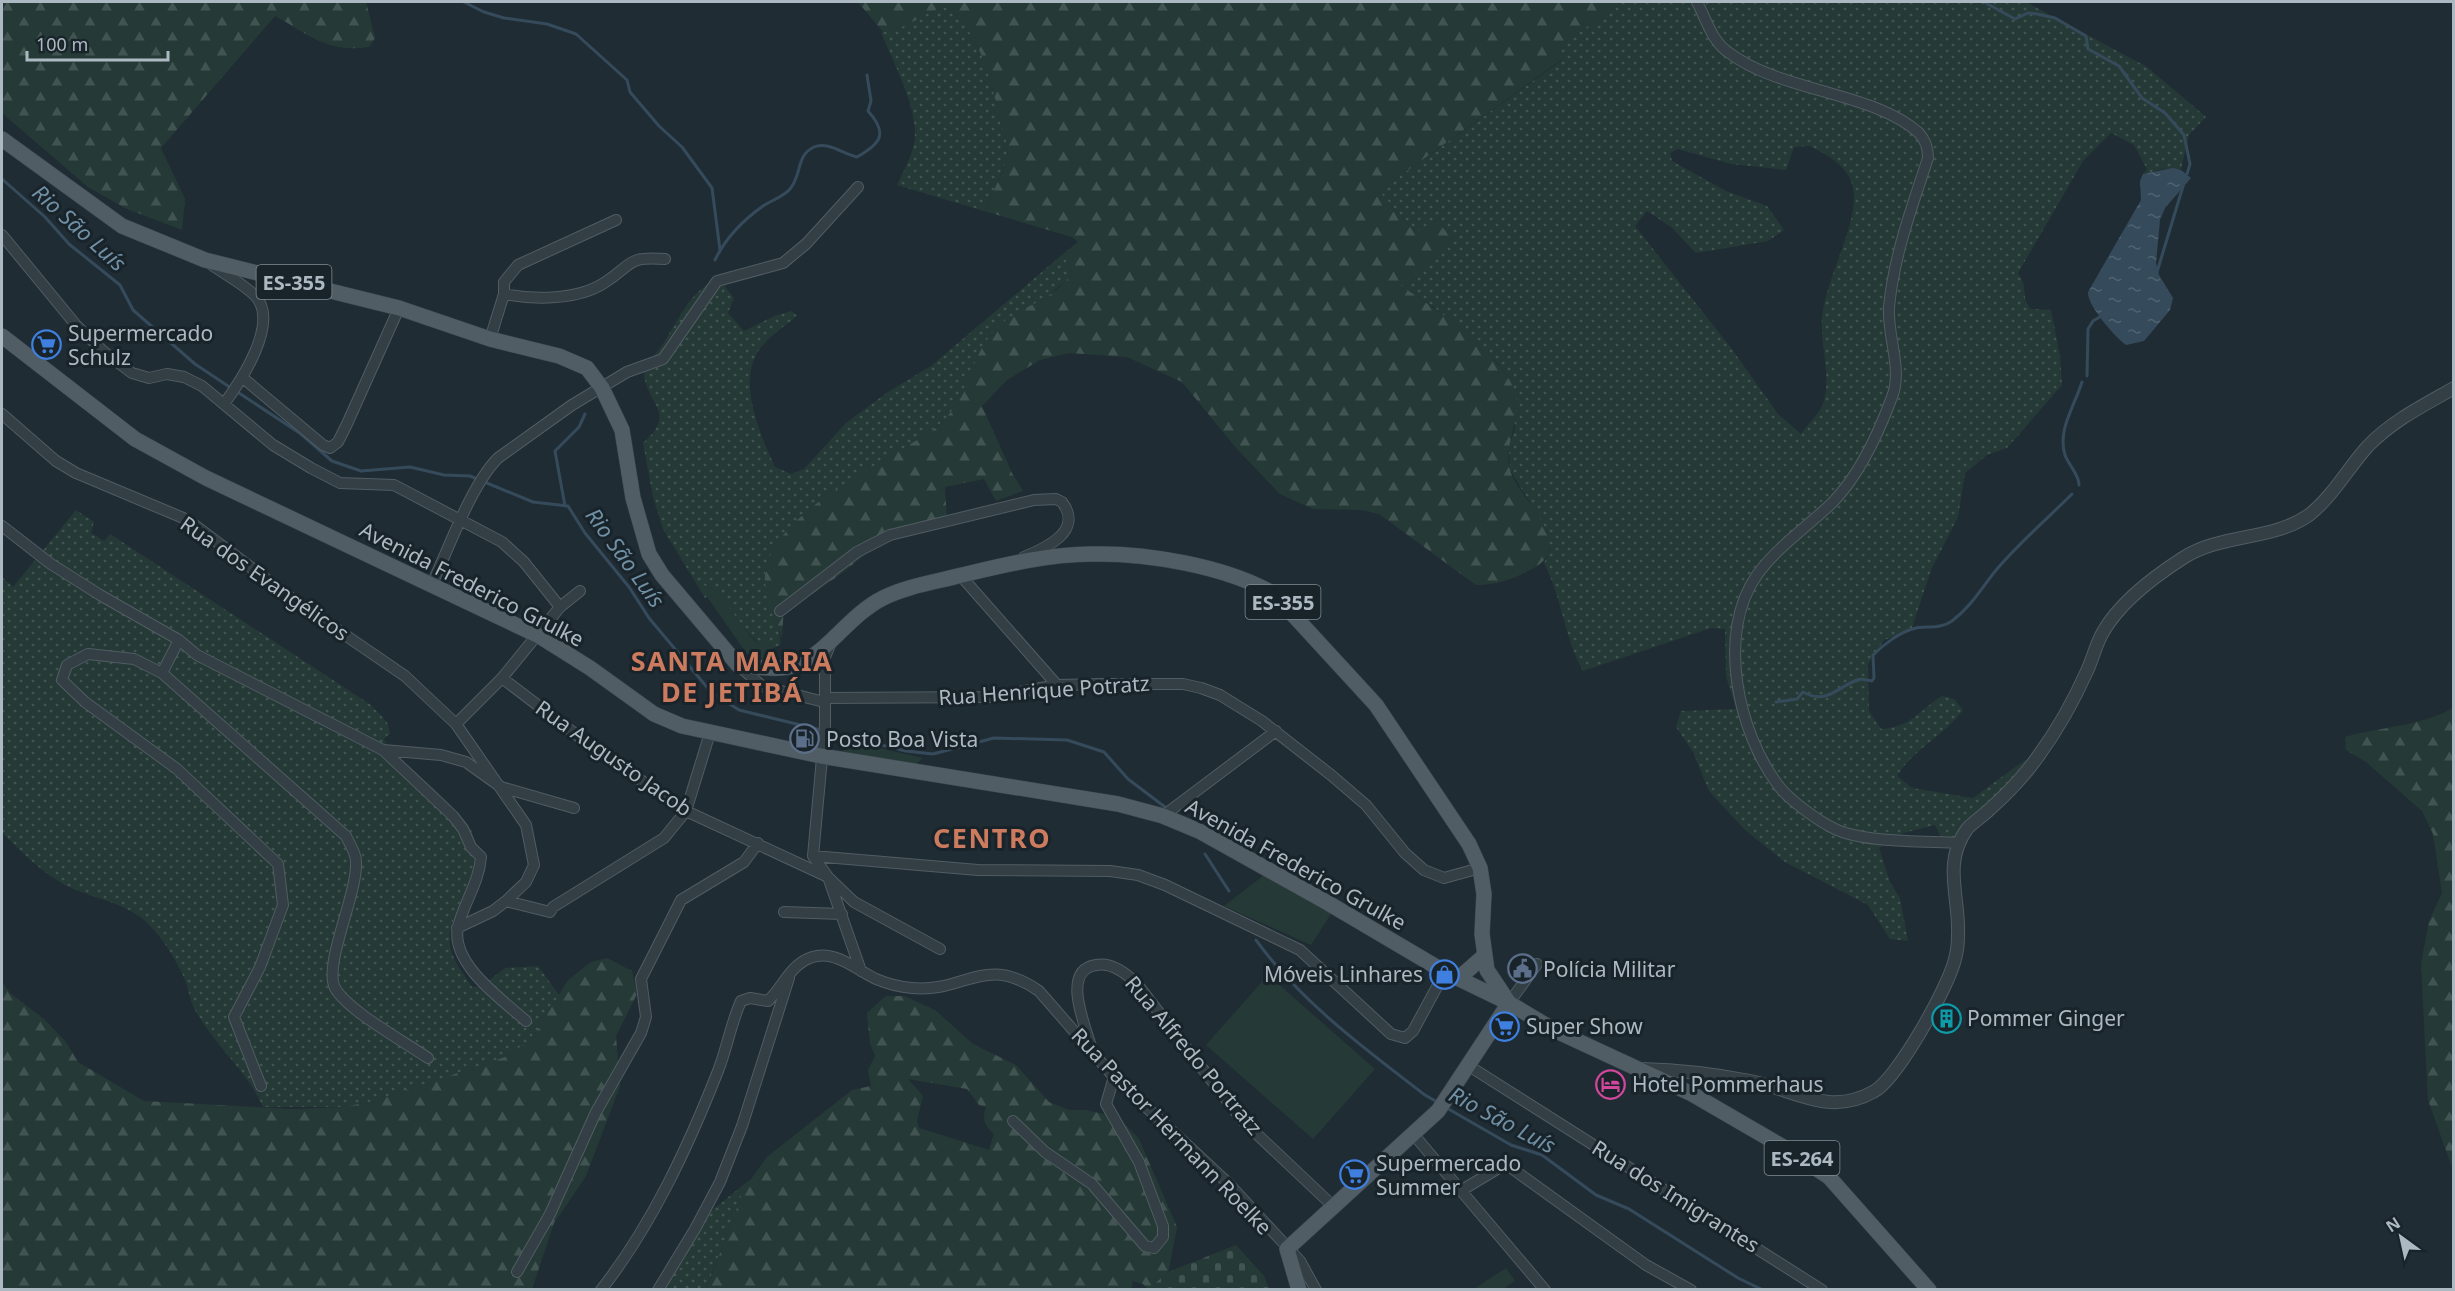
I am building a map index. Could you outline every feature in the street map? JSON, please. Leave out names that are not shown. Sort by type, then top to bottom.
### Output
[{"type":"main road","name":"ES-355","points":[[2,139],[122,226],[206,260],[399,308],[490,339],[559,356],[587,368],[602,388],[622,430],[633,498],[649,554],[662,575],[738,665],[784,668],[802,663],[860,612],[884,597],[1004,565],[1090,554],[1110,554],[1183,563],[1257,584],[1274,594],[1376,705],[1469,844],[1480,868],[1484,894],[1482,934],[1487,970],[1509,1003]]},
{"type":"main road","name":"Avenida Frederico Grulke","points":[[2,336],[135,439],[206,478],[538,636],[590,668],[654,714],[682,726],[710,733],[822,749],[1118,804],[1163,816],[1199,831],[1452,975],[1509,1003],[1554,1030],[1692,1094],[1821,1170],[1929,1290]]},
{"type":"main road","points":[[1452,975],[1484,956]]},
{"type":"main road","points":[[1299,1290],[1287,1249],[1438,1111],[1509,1003]]},
{"type":"street","points":[[1697,2],[1715,38],[1725,51],[1739,60],[1797,84],[1888,115],[1918,132],[1928,149],[1928,158],[1907,216],[1893,278],[1889,309],[1896,378],[1893,394],[1869,448],[1834,501],[1784,546],[1756,576],[1738,618],[1736,654],[1740,704],[1752,743],[1779,786],[1811,813],[1836,830],[1856,836],[1960,843]]},
{"type":"street","points":[[432,584],[477,486],[488,469],[572,405],[627,372],[663,359],[717,281],[776,266],[791,258],[858,187]]},
{"type":"street","points":[[490,339],[504,294],[504,282],[518,265],[616,220]]},
{"type":"street","points":[[2,235],[76,324],[103,351],[132,373],[149,378],[167,374],[184,377],[227,400],[273,445],[340,483],[394,485],[502,542],[524,562],[560,607]]},
{"type":"street","points":[[504,294],[535,298],[584,291],[604,284],[632,260],[665,259]]},
{"type":"street","points":[[206,260],[255,296],[264,308],[263,330],[241,380],[227,400]]},
{"type":"street","points":[[241,380],[323,445],[330,448],[338,442],[347,424],[399,308]]},
{"type":"street","points":[[1641,1069],[1696,1072],[1756,1082],[1814,1102],[1846,1102],[1872,1093],[1887,1083],[1903,1062],[1955,960],[1958,911],[1952,886],[1952,864],[1960,843],[1967,829],[2009,791],[2040,754],[2075,697],[2102,633],[2127,603],[2160,575],[2200,548],[2218,541],[2274,530],[2303,519],[2324,501],[2356,460],[2386,429],[2454,388]]},
{"type":"street","name":"Rua dos Evangélicos","points":[[2,414],[56,461],[76,473],[189,520],[294,600],[405,676],[456,724],[526,825],[534,865],[526,882],[506,901],[493,911],[458,928]]},
{"type":"street","points":[[780,610],[858,552],[890,535],[1034,500],[1056,499],[1062,502],[1068,509],[1069,522],[1061,536],[1048,546],[1004,565]]},
{"type":"street","points":[[2,526],[51,564],[99,595],[179,640],[197,655],[383,750],[453,816],[464,829],[471,847],[481,856],[475,886],[458,928],[460,950],[474,974],[526,1021]]},
{"type":"street","points":[[962,576],[1056,685]]},
{"type":"street","points":[[456,724],[502,678],[560,607],[580,591]]},
{"type":"street","points":[[835,635],[825,657],[825,725],[813,856],[828,876],[854,902],[940,949]]},
{"type":"street","points":[[162,673],[179,640]]},
{"type":"street","points":[[261,1086],[234,1017],[260,967],[283,906],[278,864],[177,769],[85,702],[62,680],[67,665],[88,654],[134,659],[162,673],[346,836],[356,860],[350,905],[333,961],[334,987],[352,1007],[428,1058]]},
{"type":"street","name":"Rua Henrique Potratz","points":[[738,665],[762,686],[824,700],[992,697],[1056,685],[1183,684],[1220,695],[1276,731],[1366,805],[1405,853],[1424,870],[1443,878],[1480,868]]},
{"type":"street","name":"Rua Augusto Jacob","points":[[502,678],[595,749],[687,811],[828,876]]},
{"type":"street","points":[[1163,816],[1276,731]]},
{"type":"street","points":[[506,901],[550,912],[553,907],[602,875],[632,861],[656,844],[687,811],[710,733]]},
{"type":"street","points":[[383,750],[441,755],[466,762],[501,787],[574,808]]},
{"type":"street","points":[[517,1272],[550,1214],[592,1120],[641,1033],[646,1017],[642,979],[681,900],[744,862],[758,843]]},
{"type":"street","points":[[813,856],[978,870],[1110,871],[1138,875],[1166,885],[1300,950],[1391,1034],[1400,1039],[1413,1031],[1452,975]]},
{"type":"street","points":[[828,876],[861,971]]},
{"type":"street","points":[[784,912],[842,914]]},
{"type":"street","name":"Rua Pastor Hermann Roelke","points":[[791,972],[807,959],[826,955],[896,986],[914,988],[928,988],[995,973],[1011,975],[1039,992],[1094,1057],[1228,1184],[1300,1261],[1318,1288]]},
{"type":"street","name":"Rua Alfredo Portratz","points":[[1094,1057],[1077,1001],[1080,976],[1087,968],[1097,964],[1125,972],[1137,984],[1244,1121],[1333,1206]]},
{"type":"street","points":[[1509,1003],[1537,964]]},
{"type":"street","points":[[601,1290],[645,1224],[677,1164],[718,1070],[741,1001],[746,998],[768,1001],[791,972]]},
{"type":"street","points":[[658,1290],[720,1182],[752,1097],[791,972]]},
{"type":"street","name":"Rua dos Imigrantes","points":[[1469,1066],[1822,1290]]},
{"type":"street","points":[[1013,1121],[1044,1152],[1092,1184],[1145,1246],[1154,1248],[1163,1237],[1163,1227],[1139,1162],[1106,1104],[1114,1077]]},
{"type":"street","points":[[1414,1135],[1545,1290]]},
{"type":"street","points":[[1462,1190],[1498,1167],[1510,1167],[1646,1265],[1691,1290]]},
{"type":"green space","points":[[2,2],[366,2],[375,38],[369,47],[330,45],[309,36],[275,16],[161,148],[185,199],[182,230],[127,209],[88,187],[2,113]]},
{"type":"green space","points":[[858,2],[1622,2],[1561,45],[1561,60],[1379,191],[1415,232],[1436,222],[1453,237],[1401,286],[1445,316],[1476,342],[1490,355],[1510,381],[1515,392],[1516,415],[1509,448],[1510,470],[1515,482],[1542,521],[1548,535],[1550,547],[1545,559],[1532,569],[1512,578],[1498,583],[1476,585],[1379,514],[1362,510],[1313,509],[1280,494],[1237,449],[1182,382],[1127,357],[1069,353],[1040,360],[1007,380],[982,406],[1012,473],[1023,491],[996,501],[984,479],[945,487],[947,520],[882,541],[841,574],[803,600],[789,596],[784,605],[782,638],[769,603],[765,581],[768,561],[778,542],[794,523],[835,490],[923,436],[947,417],[961,394],[978,355],[993,332],[1002,323],[1048,296],[1065,282],[1072,273],[1063,254],[1078,242],[1072,237],[984,211],[1003,171],[1008,145],[984,63],[968,30],[958,17],[945,7],[900,28],[883,32]]},
{"type":"green space","points":[[1622,2],[2026,2],[2147,67],[2206,117],[2189,135],[2181,169],[2163,169],[2143,174],[2147,169],[2134,145],[2111,133],[2083,161],[2018,273],[2031,309],[2051,310],[2060,356],[2062,385],[2007,448],[1987,455],[1965,473],[1958,517],[1931,570],[1911,631],[1884,640],[1868,664],[1869,711],[1881,729],[1908,722],[1942,696],[1954,699],[1963,710],[1911,758],[1897,776],[1912,788],[1973,798],[2025,760],[2034,775],[1983,821],[1944,843],[1935,825],[1903,833],[1879,848],[1890,882],[1900,898],[1908,941],[1890,939],[1868,905],[1785,862],[1745,830],[1709,791],[1693,752],[1676,727],[1681,711],[1736,709],[1726,676],[1725,629],[1711,628],[1583,671],[1571,645],[1555,589],[1544,563],[1550,550],[1547,531],[1510,470],[1509,446],[1515,428],[1511,382],[1498,363],[1435,308],[1400,286],[1453,237],[1416,233],[1379,191],[1561,61],[1561,45]],"holes":[[[1810,146],[1833,159],[1845,170],[1854,194],[1846,238],[1824,303],[1822,318],[1826,383],[1823,404],[1801,434],[1778,414],[1731,348],[1635,226],[1647,211],[1671,227],[1696,253],[1768,241],[1784,230],[1767,206],[1726,191],[1672,161],[1670,153],[1678,149],[1731,164],[1786,170],[1794,147]]]},
{"type":"green space","points":[[945,7],[958,17],[977,45],[990,80],[1008,145],[1006,162],[984,211],[897,185],[913,147],[914,121],[902,81],[881,32],[898,28]]},
{"type":"green space","points":[[1063,254],[1072,273],[1067,280],[983,349],[965,390],[947,418],[927,434],[863,473],[765,581],[777,624],[780,645],[766,651],[712,594],[705,598],[663,529],[653,497],[643,443],[654,432],[659,422],[657,406],[645,379],[644,366],[663,345],[695,295],[719,279],[734,298],[728,313],[744,331],[774,316],[792,311],[797,316],[760,349],[751,368],[750,382],[758,427],[775,467],[791,474],[804,469],[846,423],[888,392],[931,366]]},
{"type":"green space","points":[[76,510],[94,522],[91,533],[104,541],[110,534],[371,705],[387,722],[390,733],[384,739],[389,749],[446,800],[471,830],[475,845],[475,859],[472,874],[451,929],[450,942],[452,954],[472,987],[482,986],[505,968],[538,966],[559,995],[537,1031],[525,1044],[505,1057],[474,1069],[375,1101],[342,1107],[263,1107],[248,1081],[193,1007],[185,980],[177,964],[168,948],[150,926],[125,908],[56,880],[31,861],[2,832],[2,577],[13,587]]},
{"type":"green space","points":[[696,581],[715,592],[723,600],[756,642],[771,643],[769,661],[747,654]]},
{"type":"green space","points":[[2453,708],[2453,1170],[2428,1100],[2421,964],[2429,921],[2442,893],[2433,834],[2422,811],[2366,762],[2346,750],[2345,737],[2428,719]]},
{"type":"green space","points":[[844,740],[923,758],[916,764],[843,753]]},
{"type":"green space","points":[[1268,872],[1334,909],[1311,945],[1224,906]]},
{"type":"green space","points":[[607,958],[632,971],[637,994],[616,1036],[620,1086],[586,1176],[554,1223],[532,1289],[2,1290],[2,982],[10,993],[44,1019],[66,1042],[78,1062],[144,1101],[293,1109],[342,1107],[375,1101],[505,1057],[525,1044],[537,1031],[568,980],[591,962]]},
{"type":"green space","points":[[1268,975],[1375,1069],[1313,1139],[1206,1045]]},
{"type":"green space","points":[[886,996],[904,996],[935,1010],[973,1044],[1016,1065],[1049,1102],[1069,1110],[1085,1110],[1118,1117],[1139,1139],[1177,1227],[1167,1279],[1157,1288],[1148,1289],[1143,1284],[1133,1281],[1131,1290],[706,1290],[744,1189],[767,1157],[852,1090],[871,1086],[868,1070],[875,1056],[870,1043],[867,1013]],"holes":[[[908,1079],[967,1089],[979,1105],[986,1107],[985,1122],[994,1134],[989,1150],[919,1128],[917,1121],[923,1096]]]},
{"type":"green space","points":[[751,1179],[744,1189],[706,1289],[655,1290],[691,1227]]},
{"type":"green space","points":[[1236,1245],[1264,1276],[1269,1289],[1149,1289],[1168,1272]]},
{"type":"green space","points":[[1506,1268],[1515,1281],[1503,1289],[1474,1289]]},
{"type":"water","points":[[2173,168],[2181,170],[2191,178],[2165,208],[2160,220],[2156,263],[2159,275],[2173,298],[2170,310],[2144,341],[2126,345],[2097,312],[2088,292],[2141,200],[2140,181],[2143,174]]},
{"type":"waterway","points":[[464,2],[484,12],[504,18],[547,24],[576,34],[627,80],[630,92],[659,126],[682,147],[712,188],[720,250]]},
{"type":"waterway","points":[[1984,2],[2015,19],[2028,13],[2055,18],[2086,36],[2088,49],[2119,66],[2142,98],[2165,113],[2184,135],[2190,164],[2187,174]]},
{"type":"waterway","points":[[715,260],[729,237],[741,224],[763,206],[790,189],[804,155],[808,151],[814,147],[825,146],[857,157],[876,143],[880,132],[868,111],[871,101],[867,75]]},
{"type":"waterway","name":"Rio São Luís","points":[[2,179],[45,217],[69,244],[120,285],[133,310],[195,364],[231,388]]},
{"type":"waterway","points":[[2157,272],[2184,183]]},
{"type":"waterway","points":[[2087,376],[2088,329],[2093,321],[2103,315]]},
{"type":"waterway","points":[[2079,485],[2065,455],[2063,436],[2082,382]]},
{"type":"waterway","name":"Rio São Luís","points":[[236,391],[301,434],[332,461],[361,471],[410,467],[444,475],[470,476],[533,502],[568,506],[585,533],[629,587],[649,618],[711,692],[739,710],[821,730]]},
{"type":"waterway","points":[[565,506],[555,451],[579,427],[585,414]]},
{"type":"waterway","points":[[1776,702],[1797,699],[1803,692],[1811,696],[1825,696],[1859,679],[1872,681],[1874,678],[1873,655],[1877,651],[1904,632],[1921,627],[1948,624],[1952,621],[1971,603],[2015,549],[2072,494]]},
{"type":"waterway","name":"Rio São Luís","points":[[828,732],[906,751],[933,754],[994,738],[1067,740],[1104,752],[1128,779],[1165,807]]},
{"type":"waterway","name":"Rio São Luís","points":[[1205,854],[1229,891]]},
{"type":"waterway","name":"Rio São Luís","points":[[1256,940],[1273,962],[1334,1023],[1402,1078],[1437,1102]]},
{"type":"waterway","name":"Rio São Luís","points":[[1445,1107],[1511,1145],[1542,1155],[1596,1195],[1629,1209],[1738,1278],[1763,1290]]},
{"type":"place","name":"Supermercado Schulz","points":[[47,345]]},
{"type":"place","name":"Posto Boa Vista","points":[[805,739]]},
{"type":"place","name":"Polícia Militar","points":[[1522,969]]},
{"type":"place","name":"Móveis Linhares","points":[[1444,974]]},
{"type":"place","name":"Pommer Ginger","points":[[1946,1018]]},
{"type":"place","name":"Super Show","points":[[1505,1026]]},
{"type":"place","name":"Hotel Pommerhaus","points":[[1611,1084]]},
{"type":"place","name":"Supermercado Summer","points":[[1355,1175]]},
{"type":"district","name":"SANTA MARIA DE JETIBÁ","points":[[732,676]]},
{"type":"district","name":"CENTRO","points":[[992,837]]}]
